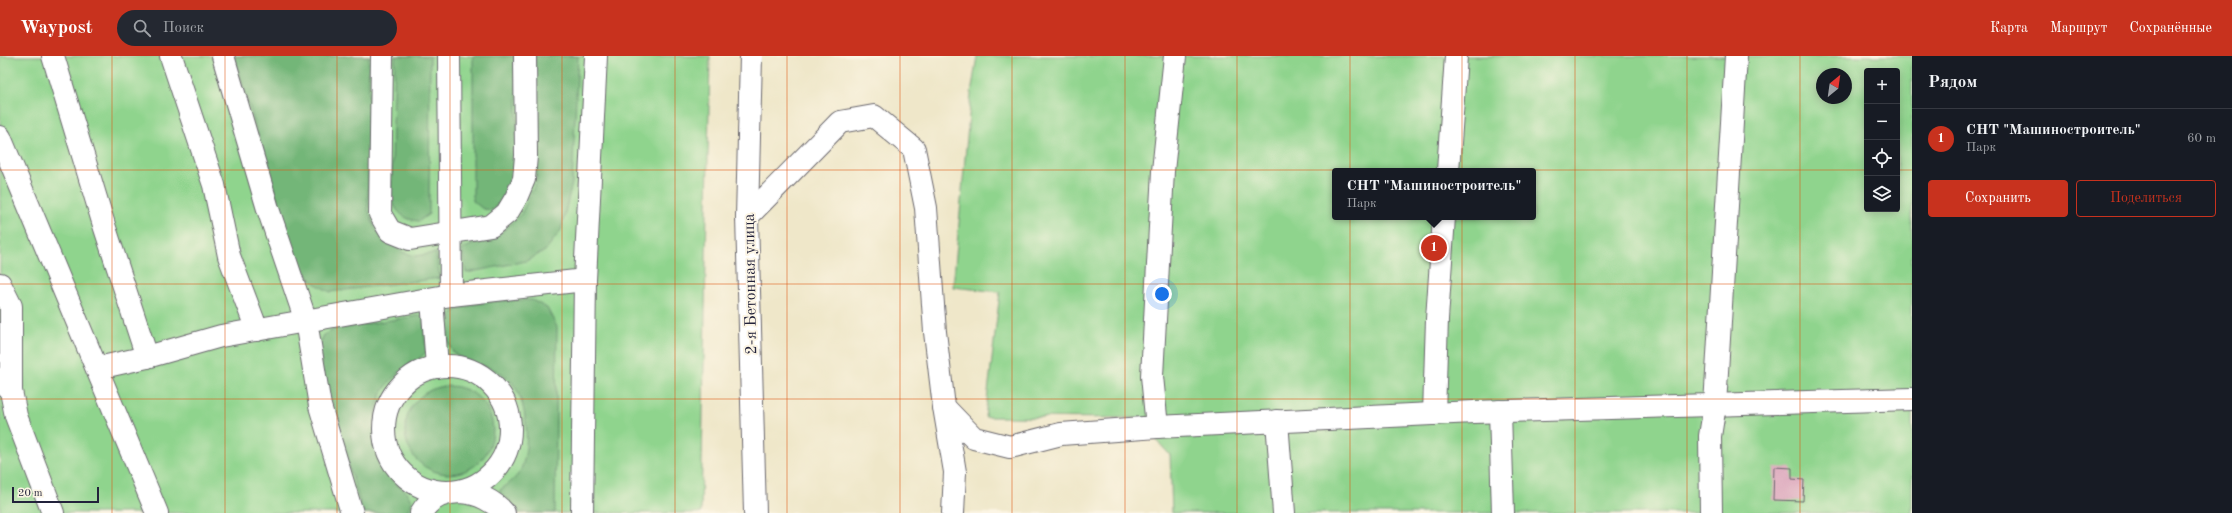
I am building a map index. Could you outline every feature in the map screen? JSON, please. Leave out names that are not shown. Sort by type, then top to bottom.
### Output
[{"type":"main road","points":[[53,56],[104,225],[147,357]]},
{"type":"main road","points":[[171,56],[214,185],[229,256],[257,330]]},
{"type":"main road","points":[[224,56],[268,209],[306,321],[320,406],[352,513]]},
{"type":"main road","points":[[382,56],[380,214],[390,231],[410,239],[491,226],[507,213],[516,198],[524,179],[526,156],[525,56]]},
{"type":"main road","points":[[437,367],[441,297],[451,232],[449,56]]},
{"type":"main road","points":[[582,513],[585,280],[596,56]]},
{"type":"main road","name":"2-я Бетонная улица","points":[[751,56],[747,216],[754,513]]},
{"type":"main road","points":[[1157,427],[1152,376],[1163,171],[1175,56]]},
{"type":"main road","points":[[1448,168],[1456,56]]},
{"type":"main road","points":[[1711,513],[1710,436],[1715,405],[1736,56]]},
{"type":"main road","points":[[747,216],[840,122],[874,116],[914,149],[926,208],[935,332],[944,407],[955,472],[953,513]]},
{"type":"main road","points":[[0,137],[98,368],[157,513]]},
{"type":"main road","points":[[1434,414],[1437,319],[1444,220]]},
{"type":"main road","points":[[98,368],[147,357],[222,336],[441,297],[585,280]]},
{"type":"main road","points":[[0,284],[11,306],[5,385],[53,513]]},
{"type":"main road","points":[[421,513],[438,498],[458,492],[481,483],[499,466],[509,444],[510,419],[501,396],[484,378],[462,367],[437,367],[414,375],[396,392],[386,415],[384,440],[393,463],[410,481],[433,491],[458,492],[478,494],[496,504],[504,513]]},
{"type":"main road","points":[[944,407],[974,438],[1010,447],[1061,434],[1157,427],[1500,411],[1912,399]]},
{"type":"main road","points":[[1500,411],[1503,513]]},
{"type":"main road","points":[[1277,421],[1284,513]]},
{"type":"green space","points":[[0,56],[710,56],[701,513],[0,513]]},
{"type":"green space","points":[[234,56],[369,56],[368,209],[375,229],[402,252],[415,256],[436,253],[440,278],[330,292],[314,283],[296,261]]},
{"type":"green space","points":[[395,56],[430,56],[429,214],[419,221],[409,219],[402,215],[396,209],[391,200]]},
{"type":"green space","points":[[473,56],[516,56],[516,157],[510,186],[507,193],[492,210],[483,209],[473,201]]},
{"type":"green space","points":[[535,56],[578,56],[572,183],[561,230],[545,251],[526,261],[466,273],[462,249],[500,233],[510,225],[521,214],[537,181]]},
{"type":"green space","points":[[977,56],[1912,56],[1912,513],[1172,513],[1170,455],[1136,418],[985,417],[1000,292],[953,287],[971,94]]},
{"type":"green space","points":[[532,300],[547,308],[557,327],[555,513],[518,513],[509,500],[500,496],[500,490],[516,477],[524,461],[526,434],[523,405],[518,392],[503,374],[458,356],[451,349],[447,335],[447,316],[456,310],[466,306],[488,302]]},
{"type":"green space","points":[[423,315],[426,352],[393,378],[384,389],[379,401],[375,427],[376,441],[384,466],[390,478],[404,490],[412,503],[406,513],[363,513],[323,380],[319,346],[324,335],[335,329]]},
{"type":"green space","points":[[449,386],[466,389],[480,399],[490,413],[493,430],[490,447],[480,461],[466,471],[449,474],[432,471],[418,461],[408,447],[405,430],[408,413],[418,399],[432,389]]},
{"type":"building","points":[[1774,467],[1792,468],[1792,479],[1804,480],[1803,501],[1773,500]]},
{"type":"place","name":"СНТ \"Машиностроитель\"","points":[[1434,248]]}]
